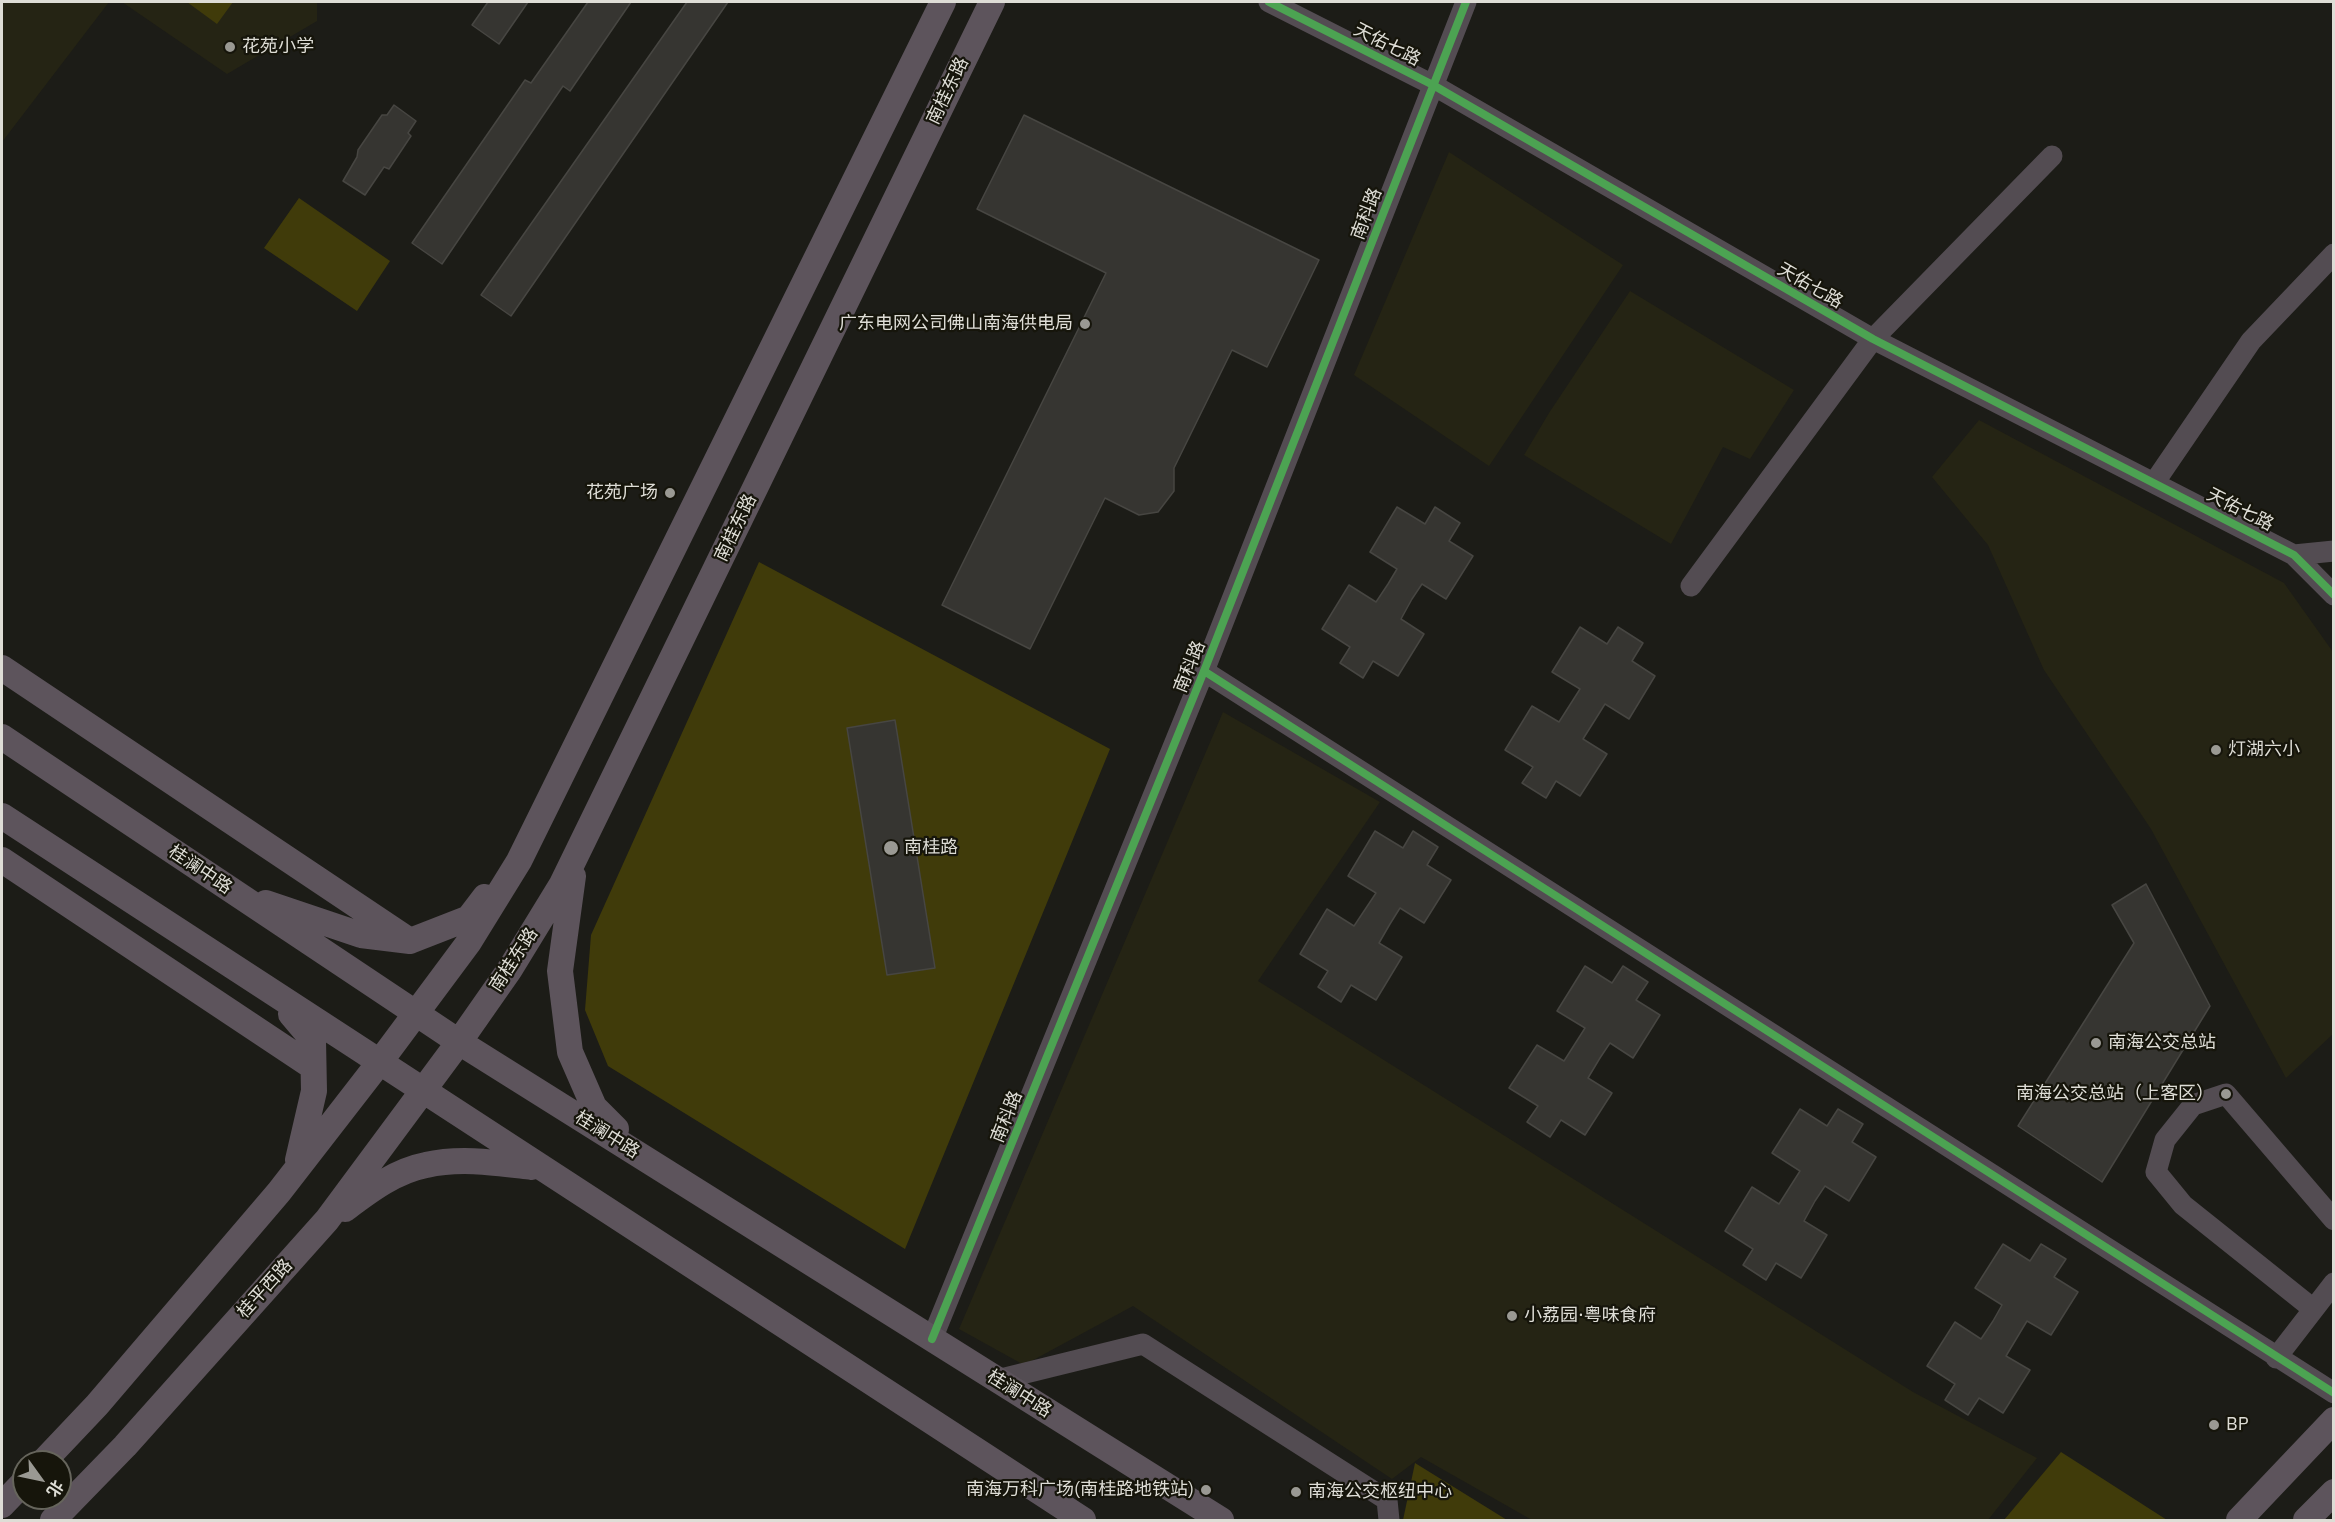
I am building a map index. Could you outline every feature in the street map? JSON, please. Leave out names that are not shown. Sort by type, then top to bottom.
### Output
[{"type":"main road","points":[[54,1450],[97,1405],[297,1168],[379,1064],[470,942],[527,845],[943,2]]},
{"type":"main road","name":"南桂东路","points":[[459,1042],[510,969],[577,855],[992,2]]},
{"type":"main road","points":[[2,668],[410,941]]},
{"type":"main road","name":"桂澜中路","points":[[2,737],[459,1042],[1221,1521]]},
{"type":"main road","points":[[2,816],[538,1168],[1083,1521]]},
{"type":"main road","points":[[235,892],[361,935],[410,941],[469,918],[527,845]]},
{"type":"main road","points":[[577,855],[560,971],[570,1052],[594,1107],[648,1161]]},
{"type":"main road","points":[[2,861],[313,1067]]},
{"type":"main road","points":[[276,995],[313,1040],[314,1091],[297,1168]]},
{"type":"main road","name":"桂平西路","points":[[53,1521],[125,1446],[320,1227],[459,1042]]},
{"type":"main road","points":[[320,1227],[380,1183],[425,1165],[478,1161],[538,1168]]},
{"type":"main road","points":[[2240,1521],[2334,1420]]},
{"type":"main road","points":[[2306,1521],[2334,1492]]},
{"type":"street","name":"天佑七路","points":[[1269,2],[1433,85],[1873,339],[2294,555],[2334,596]]},
{"type":"street","name":"南科路","points":[[932,1339],[1204,671],[1466,2]]},
{"type":"street","points":[[1691,586],[1873,339],[2052,156]]},
{"type":"street","points":[[2154,483],[2251,341],[2334,254]]},
{"type":"street","points":[[2294,555],[2334,550]]},
{"type":"street","points":[[1204,671],[2334,1393]]},
{"type":"street","points":[[2312,1308],[2183,1204],[2156,1172],[2165,1140],[2193,1105],[2226,1094],[2334,1220]]},
{"type":"street","points":[[2276,1358],[2312,1308],[2334,1283]]},
{"type":"street","points":[[997,1380],[1143,1344],[1387,1500],[1389,1521]]},
{"type":"shaded area","points":[[2,2],[109,2],[2,142]]},
{"type":"shaded area","name":"花苑小学","points":[[122,2],[317,2],[317,21],[227,74]]},
{"type":"shaded area","points":[[187,2],[233,2],[217,24]]},
{"type":"shaded area","points":[[1449,152],[1623,265],[1489,466],[1354,375]]},
{"type":"shaded area","points":[[299,198],[390,261],[357,311],[264,248]]},
{"type":"shaded area","points":[[1630,291],[1794,390],[1750,459],[1723,447],[1671,544],[1524,455],[1549,413]]},
{"type":"shaded area","name":"灯湖六小","points":[[1979,420],[2284,583],[2333,652],[2333,1034],[2286,1078],[2151,829],[2044,670],[1988,545],[1932,477]]},
{"type":"shaded area","points":[[759,562],[1110,749],[905,1249],[608,1066],[585,1010],[591,935]]},
{"type":"shaded area","points":[[1223,712],[1380,802],[1258,981],[1913,1392],[2037,1458],[1988,1520],[1532,1520],[1421,1457],[1392,1479],[1133,1306],[1024,1365],[959,1329]]},
{"type":"shaded area","points":[[2061,1452],[2167,1520],[2004,1520]]},
{"type":"shaded area","points":[[1415,1463],[1507,1520],[1403,1520]]},
{"type":"building","points":[[488,2],[528,2],[499,44],[472,25]]},
{"type":"building","points":[[588,2],[631,2],[570,91],[563,86],[442,264],[412,243],[525,80],[531,83]]},
{"type":"building","points":[[687,2],[728,2],[511,316],[481,295]]},
{"type":"building","points":[[394,105],[416,121],[408,133],[411,136],[389,169],[384,167],[365,195],[343,181],[357,157],[358,150],[382,115],[387,115]]},
{"type":"building","points":[[1024,115],[1319,260],[1267,367],[1232,350],[1174,468],[1174,491],[1158,512],[1139,515],[1105,498],[1030,649],[942,605],[1106,273],[977,209]]},
{"type":"building","points":[[1397,507],[1425,524],[1435,507],[1460,523],[1449,541],[1473,556],[1446,599],[1422,584],[1412,599],[1401,619],[1424,634],[1398,676],[1373,661],[1363,678],[1340,663],[1350,647],[1322,629],[1349,585],[1376,602],[1388,584],[1397,569],[1370,552]]},
{"type":"building","points":[[1580,627],[1607,644],[1618,627],[1643,643],[1632,661],[1655,676],[1629,719],[1605,704],[1583,739],[1607,754],[1580,796],[1556,781],[1546,798],[1522,783],[1533,767],[1505,750],[1532,706],[1559,722],[1580,689],[1552,672]]},
{"type":"building","name":"南桂路","points":[[895,720],[935,968],[887,975],[847,728]]},
{"type":"building","points":[[1375,831],[1403,848],[1413,831],[1438,847],[1427,865],[1451,880],[1424,923],[1400,908],[1390,924],[1379,943],[1402,957],[1376,1000],[1351,985],[1341,1002],[1318,987],[1328,971],[1300,954],[1327,909],[1354,926],[1376,893],[1348,876]]},
{"type":"building","points":[[2146,884],[2210,1006],[2102,1182],[2018,1126],[2134,943],[2112,905]]},
{"type":"building","points":[[1585,966],[1612,983],[1623,966],[1648,982],[1636,1000],[1660,1015],[1633,1058],[1610,1043],[1600,1058],[1588,1078],[1612,1093],[1585,1135],[1561,1120],[1550,1137],[1527,1122],[1538,1106],[1509,1088],[1537,1045],[1564,1061],[1585,1028],[1557,1011]]},
{"type":"building","points":[[1800,1109],[1827,1126],[1838,1109],[1863,1124],[1852,1142],[1876,1157],[1849,1201],[1825,1186],[1815,1201],[1804,1221],[1827,1235],[1801,1278],[1776,1263],[1766,1280],[1743,1265],[1753,1249],[1725,1231],[1752,1187],[1779,1204],[1800,1171],[1772,1153]]},
{"type":"building","points":[[2003,1244],[2030,1261],[2041,1244],[2066,1259],[2054,1277],[2078,1292],[2051,1335],[2027,1321],[2006,1356],[2030,1370],[2003,1413],[1979,1398],[1968,1415],[1945,1400],[1955,1384],[1927,1366],[1955,1322],[1981,1339],[1993,1321],[2002,1305],[1975,1288]]},
{"type":"cycle path","points":[[1269,2],[1433,85],[1873,339],[2294,555],[2334,595]]},
{"type":"cycle path","points":[[932,1339],[1204,671],[1466,2]]},
{"type":"cycle path","points":[[1204,671],[2334,1393]]},
{"type":"place","name":"花苑小学","points":[[230,47]]},
{"type":"place","name":"广东电网公司佛山南海供电局","points":[[1085,324]]},
{"type":"place","name":"花苑广场","points":[[670,493]]},
{"type":"place","name":"灯湖六小","points":[[2216,750]]},
{"type":"place","name":"南桂路","points":[[891,848]]},
{"type":"place","name":"南海公交总站","points":[[2096,1043]]},
{"type":"place","name":"南海公交总站（上客区）","points":[[2226,1094]]},
{"type":"place","name":"小荔园·粤味食府","points":[[1512,1316]]},
{"type":"place","name":"BP","points":[[2214,1425]]},
{"type":"place","name":"南海万科广场(南桂路地铁站)","points":[[1206,1490]]},
{"type":"place","name":"南海公交枢纽中心","points":[[1296,1492]]}]
